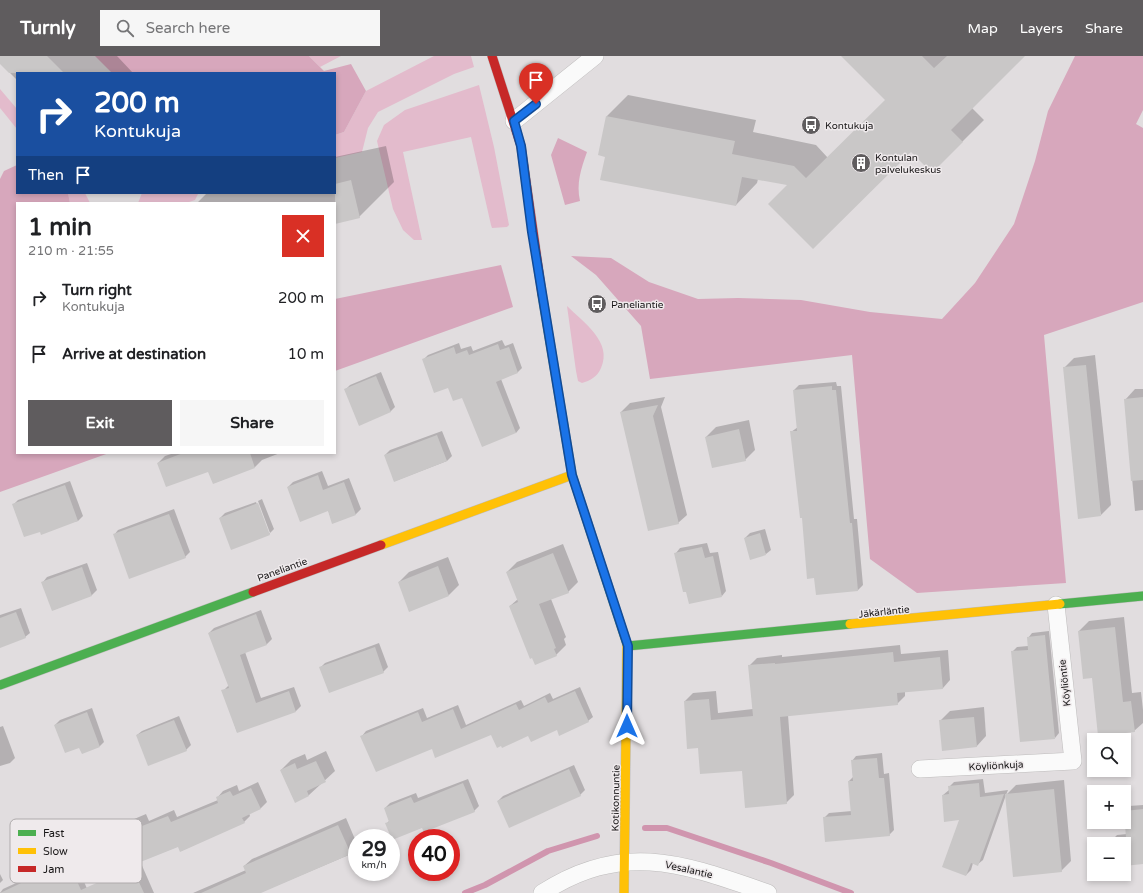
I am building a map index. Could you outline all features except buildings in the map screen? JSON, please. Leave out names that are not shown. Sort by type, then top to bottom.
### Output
[{"type":"street","name":"Kotikonnuntie","points":[[492,56],[521,146],[532,232],[572,475],[628,646],[627,814],[624,893]]},
{"type":"street","points":[[514,121],[595,56]]},
{"type":"street","name":"Paneliantie","points":[[0,685],[572,475]]},
{"type":"street","name":"Jäkärläntie","points":[[628,646],[646,646],[1143,596]]},
{"type":"street","name":"Köyliöntie","points":[[1056,605],[1073,761]]},
{"type":"street","name":"Köyliönkuja","points":[[920,769],[1073,761]]},
{"type":"street","name":"Vesalantie","points":[[542,893],[558,883],[592,868],[624,862],[665,862],[705,871],[768,893]]},
{"type":"shaded area","points":[[95,56],[309,56],[324,71],[351,64],[366,91],[344,132],[336,135],[336,72],[111,72]]},
{"type":"shaded area","points":[[309,56],[341,56],[320,67]]},
{"type":"shaded area","points":[[434,56],[471,56],[474,67],[454,74],[378,112],[368,128],[362,152],[336,158],[336,135],[344,132],[366,91]]},
{"type":"shaded area","points":[[1075,56],[1143,56],[1143,110],[1136,124],[1143,128],[1143,302],[1044,335],[1066,583],[917,593],[870,559],[852,355],[650,379],[641,326],[596,275],[571,256],[611,258],[649,282],[698,299],[738,298],[801,300],[870,312],[942,319],[975,283],[1014,224],[1035,161],[1048,111]]},
{"type":"shaded area","points":[[479,85],[494,147],[509,225],[507,227],[492,228],[471,137],[403,152],[422,240],[414,240],[403,230],[393,209],[377,141],[384,125],[405,110]]},
{"type":"shaded area","points":[[0,89],[16,108],[16,128],[0,108]]},
{"type":"shaded area","points":[[558,138],[587,152],[579,182],[580,201],[565,205],[551,155]]},
{"type":"shaded area","points":[[16,165],[16,194],[68,194],[70,202],[16,202],[16,454],[106,454],[0,492],[0,179],[4,171]]},
{"type":"shaded area","points":[[68,194],[86,194],[90,202],[70,202]]},
{"type":"shaded area","points":[[142,194],[198,194],[195,200],[189,202],[138,202]]},
{"type":"shaded area","points":[[501,265],[513,307],[336,371],[336,299]]},
{"type":"shaded area","points":[[567,306],[594,333],[600,341],[603,350],[604,359],[600,371],[593,378],[582,383],[578,381],[576,371]]},
{"type":"waterway","points":[[645,828],[667,828],[771,863],[851,893]]},
{"type":"waterway","points":[[465,893],[485,885],[548,851],[597,836]]},
{"type":"traffic: fast","points":[[542,294],[572,475],[627,644]]},
{"type":"traffic: fast","points":[[0,685],[253,592]]},
{"type":"traffic: fast","points":[[1060,604],[1143,596]]},
{"type":"traffic: fast","points":[[628,646],[850,624]]},
{"type":"traffic: slow","points":[[381,545],[572,475]]},
{"type":"traffic: slow","points":[[850,624],[1060,604]]},
{"type":"traffic: slow","points":[[624,893],[627,644]]},
{"type":"traffic: jam","points":[[492,56],[521,146],[542,294]]},
{"type":"traffic: jam","points":[[253,592],[381,545]]},
{"type":"place","name":"Kontukuja","points":[[811,125]]},
{"type":"place","name":"Kontulan palvelukeskus","points":[[861,163]]},
{"type":"place","name":"Paneliantie","points":[[597,304]]},
{"type":"route","points":[[536,104],[514,121],[521,146],[532,232],[572,475],[628,646],[627,726]]}]
